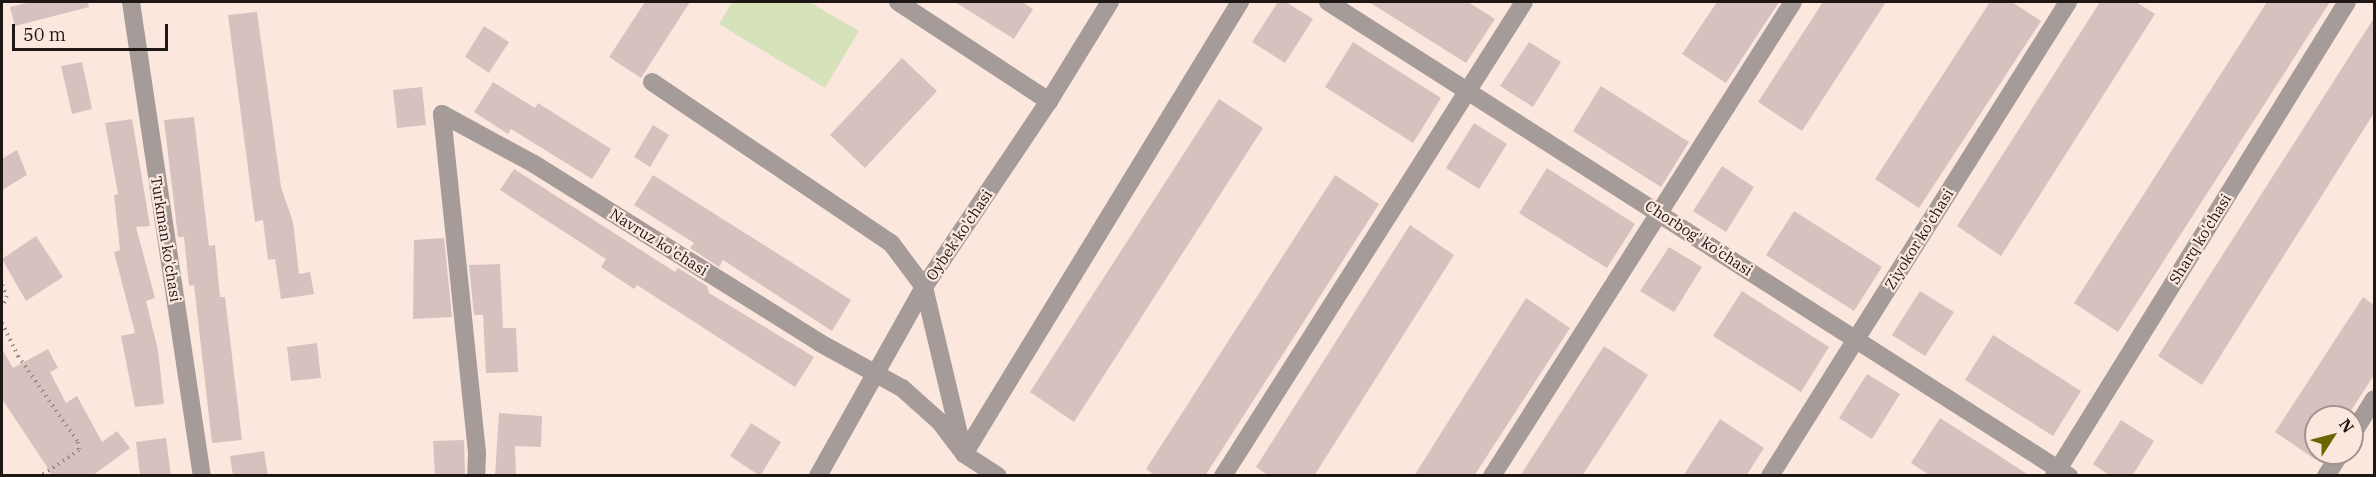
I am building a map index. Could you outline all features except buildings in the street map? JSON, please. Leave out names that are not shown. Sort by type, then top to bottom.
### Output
[{"type":"street","name":"Turkman ko'chasi","points":[[131,2],[202,476]]},
{"type":"street","points":[[898,2],[1049,101]]},
{"type":"street","name":"Oybek ko'chasi","points":[[818,476],[924,287],[1049,101],[1110,2]]},
{"type":"street","points":[[964,454],[1240,2]]},
{"type":"street","name":"Chorbog' ko'chasi","points":[[1328,2],[1660,213],[2060,473]]},
{"type":"street","points":[[1223,476],[1524,2]]},
{"type":"street","points":[[1492,476],[1793,2]]},
{"type":"street","name":"Ziyokor ko'chasi","points":[[1770,476],[2068,2]]},
{"type":"street","name":"Sharq ko'chasi","points":[[2060,473],[2347,2]]},
{"type":"street","points":[[652,82],[891,243],[924,287],[964,454],[998,476]]},
{"type":"street","name":"Navruz ko'chasi","points":[[476,476],[477,453],[442,114],[534,164],[820,343],[902,388],[940,422],[964,454]]},
{"type":"street","points":[[2364,415],[2374,399]]},
{"type":"path","points":[[2,285],[7,296],[2,307]]},
{"type":"path","points":[[2,323],[18,356],[78,442],[79,450],[41,476]]},
{"type":"green space","points":[[732,2],[809,2],[859,31],[825,88],[719,24]]}]
